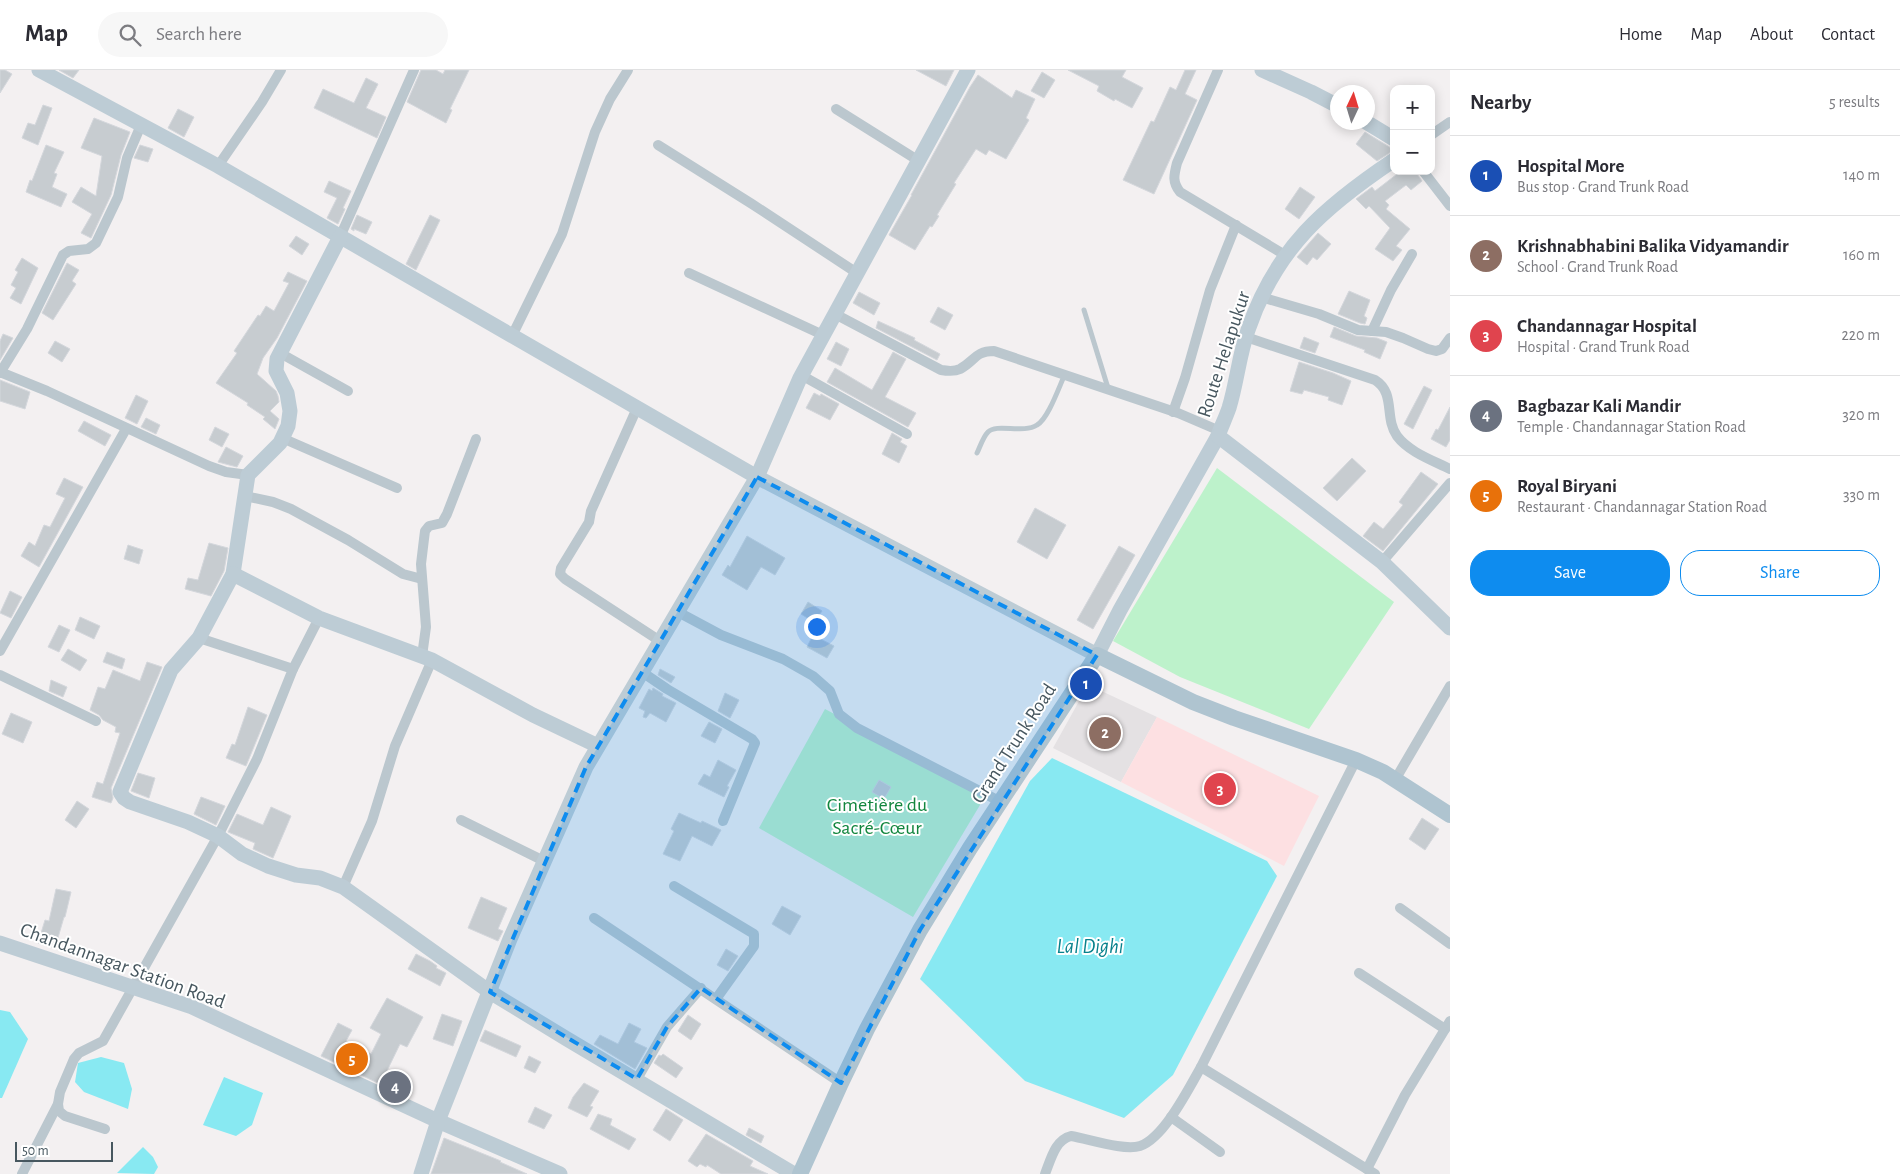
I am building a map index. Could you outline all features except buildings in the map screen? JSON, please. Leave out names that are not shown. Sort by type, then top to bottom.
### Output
[{"type":"main road","points":[[1097,655],[1202,705],[1234,718],[1356,760],[1395,780],[1450,816]]},
{"type":"main road","name":"Grand Trunk Road","points":[[800,1174],[867,1028],[920,930],[970,848],[1097,655]]},
{"type":"street","points":[[39,70],[218,166],[757,477],[1097,655]]},
{"type":"street","points":[[218,166],[262,102],[281,70]]},
{"type":"street","points":[[414,70],[340,237],[277,359],[276,371],[287,393],[290,411],[288,426],[280,443],[248,475],[233,574],[199,638],[171,670],[120,792],[130,802],[188,822],[218,836],[242,854],[268,866],[296,875],[320,878],[343,887],[490,992],[794,1174]]},
{"type":"street","points":[[512,336],[562,234],[595,132],[610,100],[628,70]]},
{"type":"street","points":[[421,1174],[438,1121],[510,939],[586,767],[757,477],[801,375],[968,70]]},
{"type":"street","points":[[1218,70],[1177,163],[1174,179],[1176,186],[1180,192],[1285,255]]},
{"type":"street","points":[[1262,70],[1282,74],[1330,101]]},
{"type":"street","points":[[836,109],[918,161]]},
{"type":"street","points":[[1435,132],[1450,122]]},
{"type":"street","points":[[141,125],[127,158],[115,203],[96,243],[88,249],[69,251],[63,255],[26,329],[0,372],[47,391],[208,466],[226,472],[248,475]]},
{"type":"street","points":[[1375,127],[1390,137]]},
{"type":"street","points":[[658,145],[857,273]]},
{"type":"street","name":"Route Helapukur","points":[[1097,655],[1120,610],[1219,434],[1229,408],[1246,337],[1261,297],[1279,263],[1318,217],[1362,181],[1390,163]]},
{"type":"street","points":[[1426,175],[1450,206]]},
{"type":"street","points":[[1172,412],[1210,290],[1236,225]]},
{"type":"street","points":[[1372,331],[1391,290],[1412,254]]},
{"type":"street","points":[[689,273],[823,336]]},
{"type":"street","points":[[1261,297],[1319,314],[1358,330],[1386,332],[1428,350],[1436,351],[1442,349],[1450,338]]},
{"type":"street","points":[[835,314],[941,370],[953,371],[960,369],[977,354],[994,351],[1172,412],[1219,434]]},
{"type":"street","points":[[1246,337],[1370,378],[1382,384],[1387,393],[1390,423],[1396,435],[1418,453],[1450,469]]},
{"type":"street","points":[[280,353],[348,391]]},
{"type":"street","points":[[801,375],[907,434]]},
{"type":"street","points":[[637,408],[591,511],[589,522],[561,568],[560,574],[660,641]]},
{"type":"street","points":[[0,651],[126,429]]},
{"type":"street","name":"Route Helapukur","points":[[1219,434],[1382,562],[1450,628]]},
{"type":"street","points":[[282,438],[397,488]]},
{"type":"street","points":[[343,887],[372,821],[395,746],[427,658],[421,564],[425,531],[429,526],[442,523],[448,514],[476,439]]},
{"type":"street","points":[[1382,562],[1450,483]]},
{"type":"street","points":[[245,496],[292,509],[348,540],[403,574],[422,579]]},
{"type":"street","points":[[233,574],[319,618],[427,658],[533,715],[598,746]]},
{"type":"street","points":[[678,612],[721,635],[783,658],[826,687],[830,691],[837,712],[857,728],[1001,802]]},
{"type":"street","points":[[105,1129],[65,1116],[59,1111],[60,1092],[74,1059],[79,1053],[103,1041],[218,836],[256,759],[293,669],[319,618]]},
{"type":"street","points":[[199,638],[293,669]]},
{"type":"street","points":[[642,672],[667,689],[752,739],[755,743],[723,821]]},
{"type":"street","points":[[0,675],[96,721]]},
{"type":"street","points":[[1395,780],[1450,686]]},
{"type":"street","points":[[1045,1174],[1055,1150],[1063,1138],[1072,1136],[1126,1147],[1140,1146],[1153,1138],[1171,1117],[1201,1067],[1356,760]]},
{"type":"street","points":[[461,820],[544,861]]},
{"type":"street","points":[[674,886],[754,934],[754,946],[716,999]]},
{"type":"street","points":[[1400,908],[1450,944]]},
{"type":"street","points":[[594,918],[841,1083]]},
{"type":"street","name":"Chandannagar Station Road","points":[[0,943],[192,1008],[438,1121],[560,1174]]},
{"type":"street","points":[[1201,1067],[1371,1172],[1405,1095],[1448,1025],[1359,973]]},
{"type":"street","points":[[638,1080],[667,1027],[701,988]]},
{"type":"street","points":[[22,1174],[58,1104]]},
{"type":"street","points":[[1171,1117],[1220,1152]]},
{"type":"lane","points":[[1084,310],[1109,389]]},
{"type":"lane","points":[[977,453],[986,433],[992,429],[1018,430],[1039,425],[1045,417],[1065,374]]},
{"type":"highlighted area","points":[[757,477],[1097,655],[920,930],[841,1083],[701,988],[667,1027],[637,1079],[490,992],[586,767]]},
{"type":"shaded area","points":[[1095,688],[1157,717],[1121,782],[1053,748],[1083,694]]},
{"type":"shaded area","points":[[1157,717],[1319,796],[1284,866],[1121,782]]},
{"type":"green space","points":[[1217,468],[1394,602],[1309,729],[1180,677],[1113,641]]},
{"type":"green space","name":"Cimetière du Sacré-Cœur","points":[[825,709],[986,795],[913,917],[759,828]]},
{"type":"water","name":"Lal Dighi","points":[[1052,758],[1267,861],[1277,876],[1173,1075],[1124,1118],[1025,1081],[920,979],[1030,781]]},
{"type":"water","points":[[0,1010],[10,1012],[28,1039],[2,1098],[0,1098]]},
{"type":"water","points":[[101,1057],[124,1063],[132,1089],[128,1109],[84,1092],[75,1082],[78,1063]]},
{"type":"water","points":[[224,1077],[263,1093],[252,1125],[236,1136],[203,1125]]},
{"type":"water","points":[[143,1147],[153,1157],[158,1167],[154,1174],[117,1173]]},
{"type":"place","name":"Hospital More","points":[[1086,684]]},
{"type":"place","name":"Krishnabhabini Balika Vidyamandir","points":[[1105,733]]},
{"type":"place","name":"Chandannagar Hospital","points":[[1220,789]]},
{"type":"place","name":"Royal Biryani","points":[[352,1059]]},
{"type":"place","name":"Bagbazar Kali Mandir","points":[[395,1087]]}]
